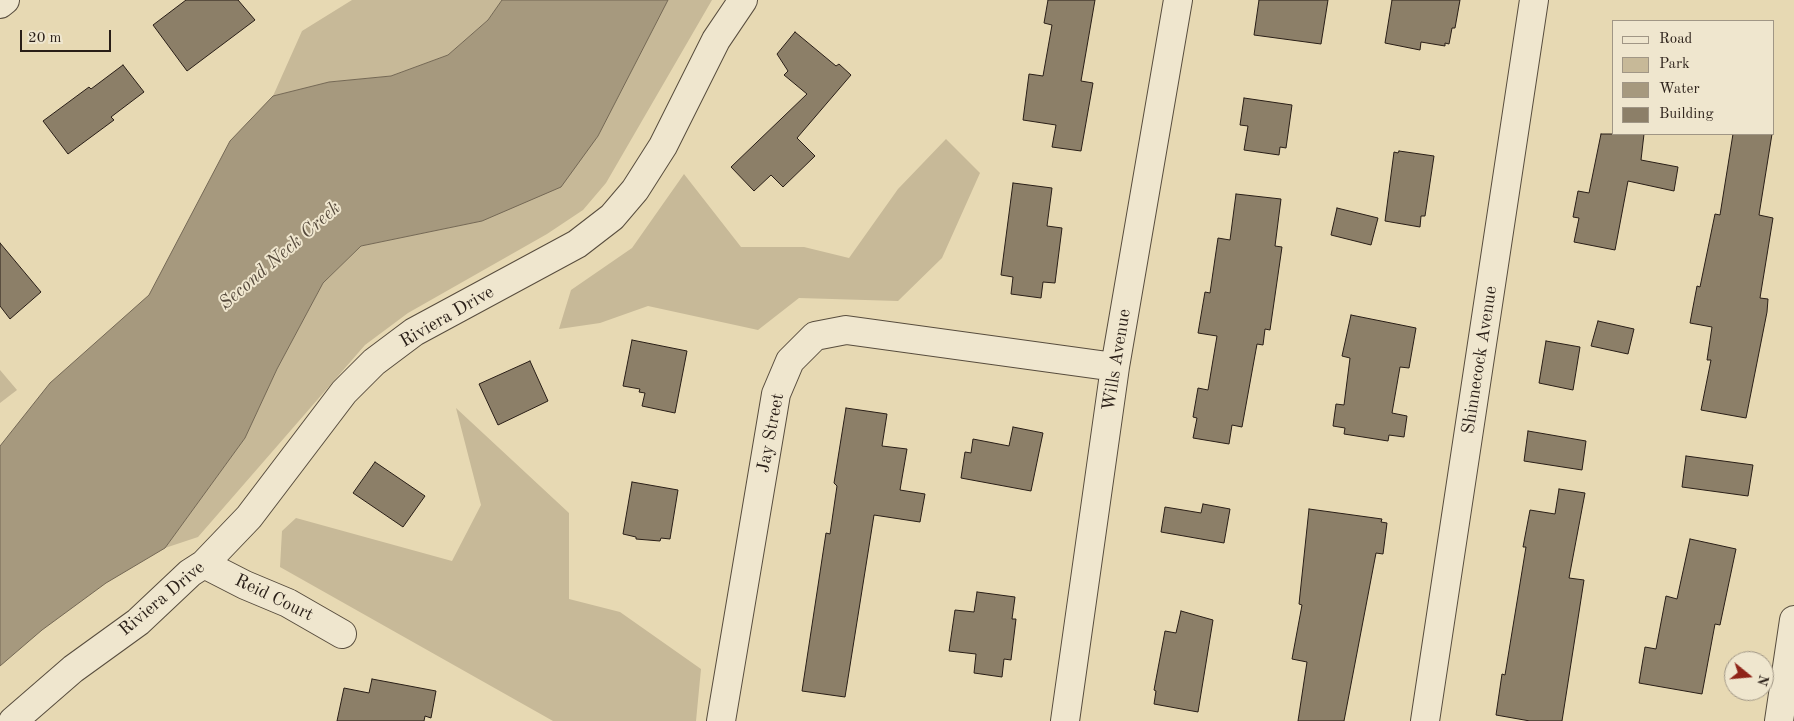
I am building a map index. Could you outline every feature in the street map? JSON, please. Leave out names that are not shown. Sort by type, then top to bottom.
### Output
[{"type":"street","points":[[0,4],[5,0]]},
{"type":"street","name":"Riviera Drive","points":[[13,721],[73,670],[138,622],[190,573],[204,564],[248,517],[344,392],[374,362],[414,332],[577,244],[612,217],[636,190],[663,146],[716,40],[743,0]]},
{"type":"street","name":"Wills Avenue","points":[[1065,721],[1115,367],[1178,0]]},
{"type":"street","name":"Shinnecock Avenue","points":[[1425,721],[1534,0]]},
{"type":"street","name":"Jay Street","points":[[721,721],[776,394],[790,361],[816,336],[846,330],[1115,367]]},
{"type":"street","name":"Reid Court","points":[[204,564],[245,585],[288,603],[342,634]]},
{"type":"street","points":[[1778,721],[1794,620]]},
{"type":"green space","points":[[352,0],[502,0],[488,20],[448,55],[391,76],[329,82],[273,96],[302,31]]},
{"type":"green space","points":[[668,0],[712,0],[606,183],[583,210],[547,234],[408,313],[365,345],[198,537],[165,548],[245,438],[277,369],[323,283],[361,246],[482,221],[598,136]]},
{"type":"green space","points":[[946,139],[980,173],[942,258],[898,301],[799,298],[758,330],[648,306],[600,323],[559,329],[571,290],[632,248],[684,174],[741,247],[804,247],[849,258],[898,189]]},
{"type":"green space","points":[[0,370],[17,390],[0,403]]},
{"type":"green space","points":[[456,408],[569,513],[569,599],[620,612],[701,669],[696,721],[553,721],[280,567],[282,531],[296,518],[452,561],[481,505]]},
{"type":"water","name":"Second Neck Creek","points":[[502,0],[668,0],[598,136],[561,187],[482,221],[361,246],[323,283],[277,369],[245,438],[165,548],[106,583],[42,630],[0,666],[0,446],[50,383],[149,295],[230,141],[273,96],[329,82],[391,76],[448,55],[488,20]]},
{"type":"building","points":[[186,0],[238,0],[255,20],[187,71],[153,25]]},
{"type":"building","points":[[1048,0],[1095,0],[1081,81],[1093,83],[1081,151],[1052,147],[1056,125],[1023,120],[1029,74],[1043,76],[1052,25],[1044,23]]},
{"type":"building","points":[[1259,0],[1328,0],[1321,44],[1254,35]]},
{"type":"building","points":[[1392,0],[1460,0],[1455,28],[1452,28],[1449,44],[1445,43],[1445,46],[1421,42],[1420,50],[1385,43]]},
{"type":"building","points":[[795,32],[836,66],[839,64],[851,75],[797,138],[815,156],[783,187],[771,175],[754,191],[731,167],[807,94],[784,75],[788,71],[777,54]]},
{"type":"building","points":[[123,65],[144,92],[111,117],[114,120],[68,154],[43,121]]},
{"type":"building","points":[[1244,98],[1292,105],[1286,148],[1280,147],[1279,155],[1244,150],[1248,126],[1240,125]]},
{"type":"building","points":[[1601,134],[1644,135],[1641,160],[1678,167],[1674,191],[1628,181],[1615,250],[1574,242],[1579,218],[1573,217],[1578,191],[1589,193]]},
{"type":"building","points":[[1733,135],[1772,135],[1759,215],[1773,218],[1760,298],[1768,299],[1767,312],[1746,418],[1701,410],[1711,360],[1707,360],[1712,327],[1690,323],[1697,286],[1700,287],[1715,214],[1720,215]]},
{"type":"building","points":[[1399,151],[1434,156],[1425,216],[1421,216],[1420,227],[1385,221],[1394,152],[1398,153]]},
{"type":"building","points":[[1013,183],[1052,188],[1047,226],[1062,228],[1055,283],[1043,282],[1041,298],[1011,294],[1013,277],[1001,275]]},
{"type":"building","points":[[1236,194],[1281,199],[1275,246],[1282,247],[1270,330],[1265,329],[1263,345],[1257,344],[1242,427],[1232,425],[1229,444],[1193,438],[1197,418],[1193,417],[1198,388],[1208,390],[1217,336],[1198,333],[1205,292],[1210,293],[1218,238],[1230,240]]},
{"type":"building","points":[[1337,208],[1378,218],[1371,245],[1331,235]]},
{"type":"building","points":[[0,243],[41,292],[10,319],[0,306]]},
{"type":"building","points":[[1351,315],[1416,328],[1409,368],[1400,367],[1392,413],[1407,416],[1404,437],[1389,435],[1388,441],[1344,434],[1345,428],[1333,426],[1336,404],[1344,405],[1350,358],[1342,356]]},
{"type":"building","points":[[1598,321],[1634,329],[1628,354],[1591,346]]},
{"type":"building","points":[[632,340],[687,351],[675,413],[642,406],[645,393],[639,392],[640,389],[623,386]]},
{"type":"building","points":[[1546,341],[1580,347],[1573,390],[1539,383]]},
{"type":"building","points":[[530,361],[548,401],[498,425],[479,384]]},
{"type":"building","points":[[846,408],[887,414],[882,446],[907,449],[900,490],[925,494],[920,522],[874,515],[845,697],[802,691],[826,533],[830,534],[837,486],[834,483]]},
{"type":"building","points":[[1013,427],[1043,433],[1031,491],[961,478],[965,452],[971,453],[973,439],[1009,446]]},
{"type":"building","points":[[1528,431],[1586,441],[1582,470],[1524,461]]},
{"type":"building","points":[[1686,456],[1753,465],[1748,496],[1682,487]]},
{"type":"building","points":[[375,462],[425,496],[403,527],[353,493]]},
{"type":"building","points":[[632,482],[678,490],[670,539],[661,538],[660,541],[636,539],[636,537],[623,534]]},
{"type":"building","points":[[1559,489],[1585,493],[1569,578],[1584,580],[1562,721],[1530,721],[1496,715],[1502,674],[1505,675],[1526,547],[1523,547],[1530,510],[1555,514]]},
{"type":"building","points":[[1203,504],[1230,509],[1224,543],[1161,532],[1165,507],[1201,513]]},
{"type":"building","points":[[1309,509],[1382,519],[1381,522],[1387,523],[1383,554],[1376,553],[1344,721],[1298,721],[1307,662],[1292,659],[1302,605],[1299,604]]},
{"type":"building","points":[[1690,539],[1736,549],[1720,625],[1715,624],[1702,694],[1639,683],[1645,647],[1656,649],[1666,596],[1677,599]]},
{"type":"building","points":[[977,592],[1015,597],[1012,619],[1016,619],[1011,660],[1004,659],[1002,677],[974,673],[976,654],[949,651],[955,610],[974,612]]},
{"type":"building","points":[[1181,611],[1213,620],[1198,712],[1154,704],[1156,691],[1154,690],[1165,631],[1176,633]]},
{"type":"building","points":[[372,679],[436,691],[431,718],[425,716],[424,721],[337,721],[344,688],[369,693]]}]
